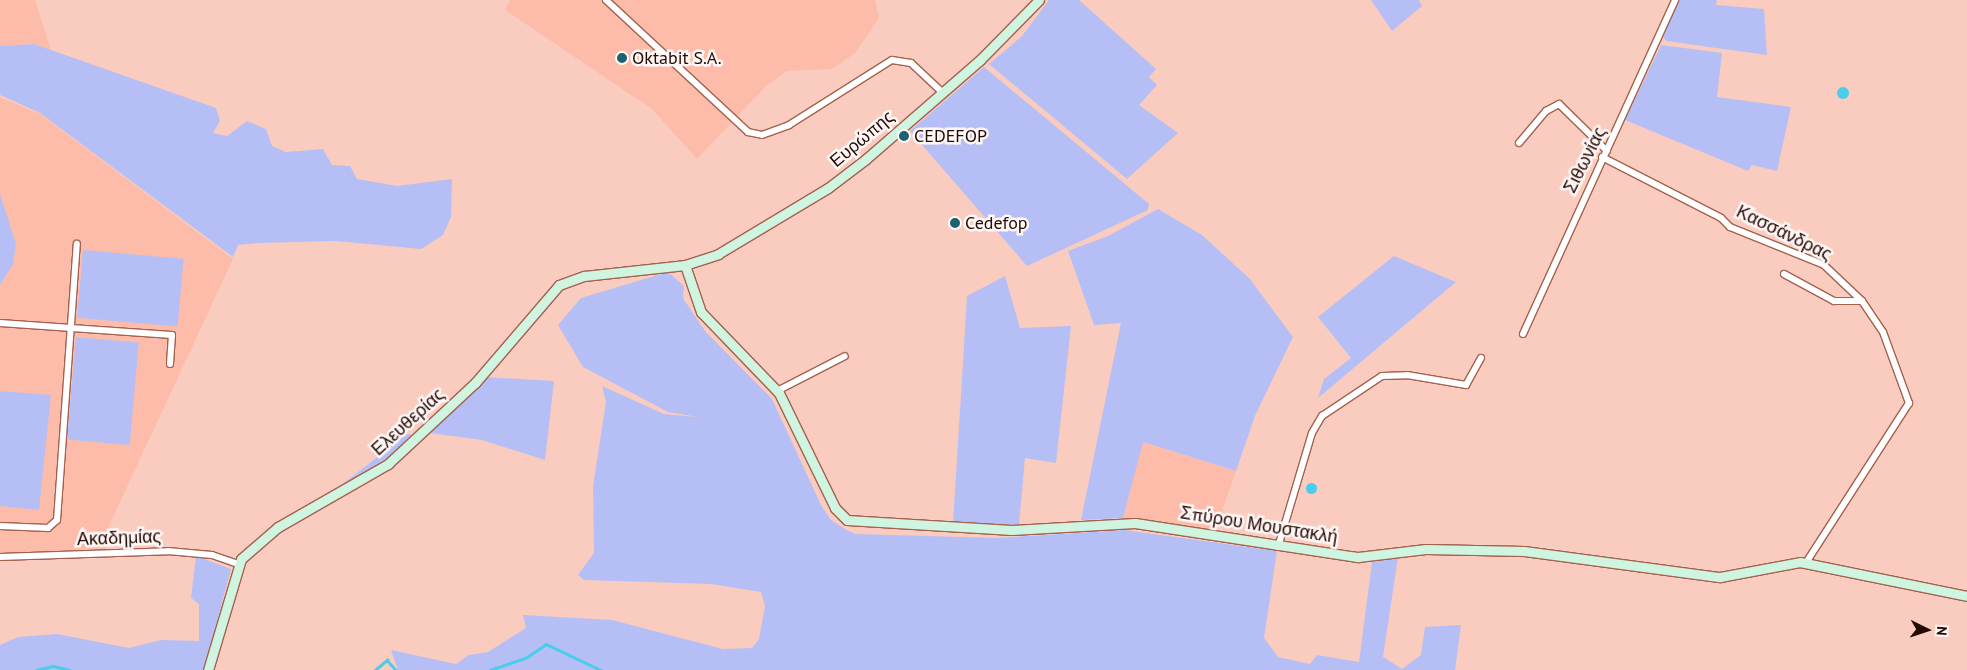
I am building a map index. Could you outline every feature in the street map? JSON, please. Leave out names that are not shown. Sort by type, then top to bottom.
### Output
[{"type":"street","points":[[606,0],[748,132],[762,135],[789,125],[892,60],[911,63],[942,92]]},
{"type":"street","name":"Σιθωνίας","points":[[1523,334],[1602,157],[1607,151],[1676,0]]},
{"type":"street","name":"Ευρώπης","points":[[685,265],[718,254],[828,188],[942,92],[1035,2]]},
{"type":"street","points":[[1519,143],[1546,111],[1559,104],[1607,151]]},
{"type":"street","name":"Κασσάνδρας","points":[[1602,157],[1722,218],[1730,227],[1824,265],[1862,301],[1883,332],[1909,403],[1806,562]]},
{"type":"street","points":[[0,526],[48,528],[57,520],[77,244]]},
{"type":"street","name":"Σπύρου Μουστακλή","points":[[685,265],[701,312],[777,391],[835,508],[847,520],[1012,530],[1135,523],[1278,547],[1358,557],[1426,549],[1524,550],[1720,577],[1806,562],[1967,596]]},
{"type":"street","name":"Ελευθερίας","points":[[238,564],[278,527],[388,464],[475,383],[559,285],[630,268],[685,265]]},
{"type":"street","points":[[1784,274],[1834,301],[1862,301]]},
{"type":"street","points":[[0,323],[172,335],[170,364]]},
{"type":"street","points":[[777,391],[845,356]]},
{"type":"street","points":[[1278,547],[1312,433],[1322,416],[1382,376],[1407,375],[1466,385],[1481,358]]},
{"type":"street","name":"Ακαδημίας","points":[[0,557],[168,551],[212,555],[238,564]]},
{"type":"street","points":[[208,670],[238,564]]},
{"type":"shaded area","points":[[0,0],[35,0],[51,50],[34,44],[0,46]]},
{"type":"shaded area","points":[[510,0],[875,0],[879,18],[855,53],[832,69],[787,71],[767,85],[697,159],[652,109],[505,10]]},
{"type":"shaded area","points":[[1049,0],[1079,0],[1156,69],[1149,77],[1157,85],[1139,105],[1178,133],[1127,179],[989,64],[1022,36]]},
{"type":"shaded area","points":[[1371,0],[1419,0],[1422,6],[1392,31]]},
{"type":"shaded area","points":[[1678,0],[1717,0],[1716,5],[1764,9],[1767,55],[1666,41],[1662,35]]},
{"type":"shaded area","points":[[34,44],[216,108],[220,121],[213,133],[227,136],[247,121],[266,129],[272,146],[286,152],[323,149],[332,165],[350,166],[357,179],[397,186],[452,179],[451,217],[443,235],[421,249],[336,241],[258,243],[238,245],[233,257],[40,113],[0,95],[0,46]]},
{"type":"shaded area","points":[[1661,45],[1722,53],[1717,97],[1791,107],[1777,171],[1752,165],[1748,171],[1625,120]]},
{"type":"shaded area","points":[[984,67],[1149,204],[1148,210],[1027,266],[910,131]]},
{"type":"shaded area","points":[[1843,87],[1849,93],[1843,99],[1837,93]]},
{"type":"shaded area","points":[[0,97],[40,114],[233,259],[108,528],[105,549],[0,554]]},
{"type":"shaded area","points":[[0,194],[16,244],[13,264],[0,285]]},
{"type":"shaded area","points":[[1158,209],[1202,235],[1250,279],[1293,337],[1255,416],[1236,471],[1143,442],[1123,518],[1081,520],[1121,323],[1094,325],[1068,251],[1108,236]]},
{"type":"shaded area","points":[[83,250],[184,259],[178,327],[77,318]]},
{"type":"shaded area","points":[[1394,256],[1456,282],[1318,398],[1324,379],[1351,358],[1318,317]]},
{"type":"shaded area","points":[[668,272],[684,286],[683,298],[705,331],[772,399],[821,505],[831,520],[845,529],[855,534],[998,538],[1124,530],[1277,551],[1264,638],[1278,657],[1310,664],[1317,655],[1359,662],[1372,562],[1398,557],[1383,657],[1402,669],[1421,655],[1425,627],[1461,625],[1455,670],[398,670],[391,650],[456,664],[469,655],[488,652],[526,628],[523,615],[612,620],[723,649],[752,648],[759,639],[765,606],[761,592],[711,584],[584,580],[578,575],[594,553],[593,486],[606,402],[602,386],[664,414],[698,417],[668,412],[583,367],[558,325],[581,298]]},
{"type":"shaded area","points":[[1005,276],[1020,328],[1071,326],[1056,463],[1025,458],[1019,525],[953,523],[967,296]]},
{"type":"shaded area","points":[[76,337],[139,342],[130,445],[67,440]]},
{"type":"shaded area","points":[[485,377],[554,381],[545,460],[482,440],[423,432]]},
{"type":"shaded area","points":[[0,391],[51,395],[39,510],[0,506]]},
{"type":"shaded area","points":[[407,434],[413,435],[398,451],[322,500]]},
{"type":"shaded area","points":[[1142,442],[1236,471],[1215,531],[1123,518]]},
{"type":"shaded area","points":[[1309,483],[1313,483],[1316,488],[1315,492],[1309,493],[1306,490],[1306,486]]},
{"type":"shaded area","points":[[196,556],[231,569],[204,670],[0,670],[0,645],[18,637],[57,634],[129,648],[161,640],[199,641],[199,604],[191,598]]},
{"type":"waterway","points":[[490,670],[527,657],[546,644],[601,670]]},
{"type":"waterway","points":[[375,670],[387,660],[396,670]]},
{"type":"waterway","points":[[36,670],[53,666],[70,670]]},
{"type":"place","name":"Oktabit S.A.","points":[[622,58]]},
{"type":"place","name":"CEDEFOP","points":[[904,136]]},
{"type":"place","name":"Cedefop","points":[[955,223]]}]
